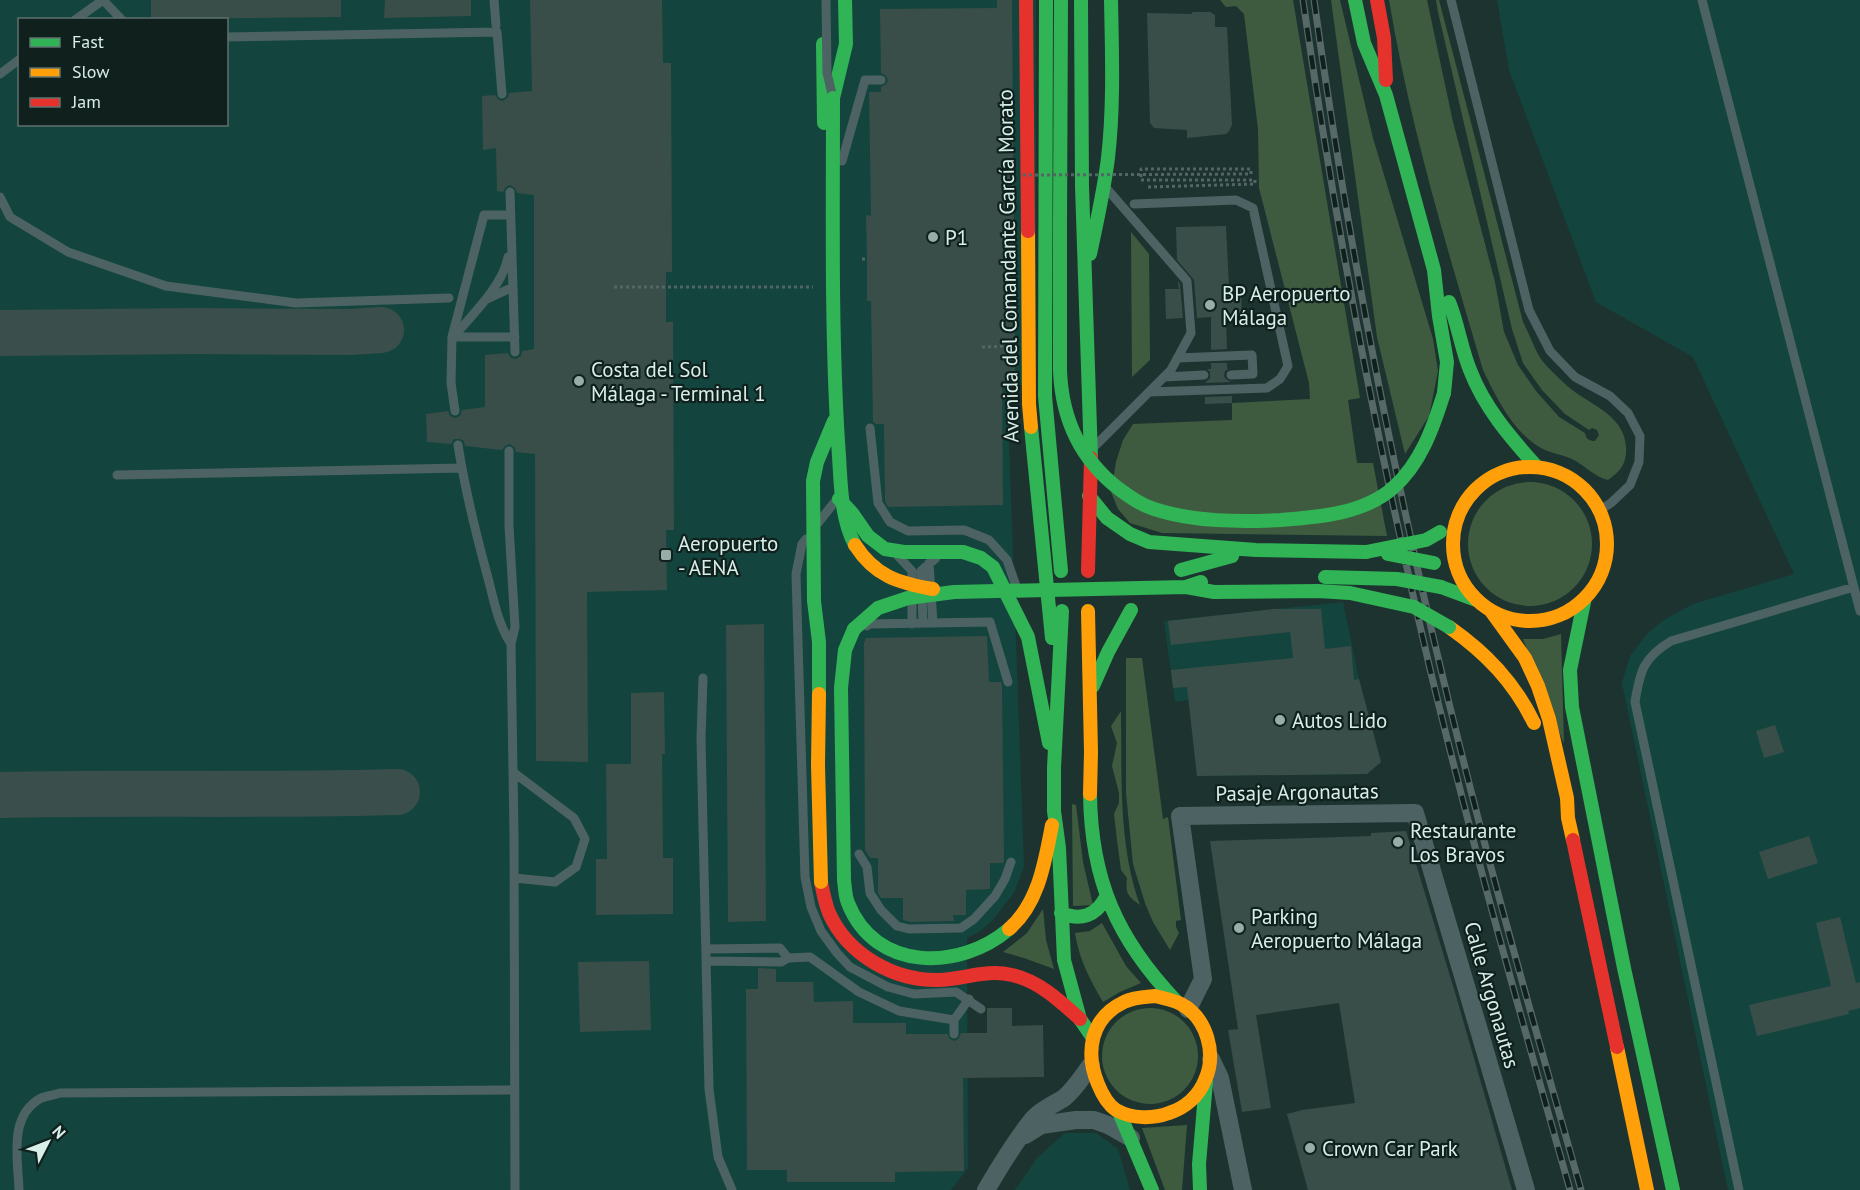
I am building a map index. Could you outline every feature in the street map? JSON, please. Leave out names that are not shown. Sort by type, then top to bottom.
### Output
[{"type":"main road","points":[[827,0],[823,24],[824,196],[838,497],[868,537],[885,549],[903,552],[963,552],[981,558],[993,567],[1028,637],[1054,768]]},
{"type":"main road","points":[[845,0],[846,44],[833,98],[836,416],[846,524],[852,542],[862,559],[877,572],[910,586],[954,592]]},
{"type":"main road","name":"Avenida del Comandante García Morato","points":[[1026,0],[1029,404],[1058,710]]},
{"type":"main road","name":"Avenida del Comandante García Morato","points":[[1046,0],[1045,396],[1059,516],[1061,571]]},
{"type":"main road","points":[[1061,0],[1061,391],[1082,452],[1106,478],[1122,491],[1150,508],[1180,517],[1234,520],[1321,517],[1358,508],[1379,497],[1414,465],[1434,428],[1444,393],[1447,362],[1434,270]]},
{"type":"main road","points":[[1080,0],[1082,186],[1092,448],[1088,571]]},
{"type":"main road","points":[[1086,274],[1104,186],[1112,93],[1111,0]]},
{"type":"main road","points":[[1355,0],[1364,43],[1386,95],[1434,270],[1452,311],[1469,369],[1485,404],[1507,434],[1536,466]]},
{"type":"main road","points":[[1377,0],[1384,38],[1386,95]]},
{"type":"main road","points":[[836,416],[817,462],[813,481],[814,601],[819,642],[818,765],[821,882],[828,912],[842,936],[860,955],[884,969],[911,978],[938,980],[992,973],[1010,974],[1031,981],[1050,993],[1080,1019]]},
{"type":"main road","points":[[1491,612],[1514,621],[1539,622],[1563,615],[1584,602],[1599,582],[1607,559],[1608,534],[1600,510],[1584,488],[1562,473],[1536,466],[1514,468],[1494,475],[1476,487],[1463,504],[1455,524],[1452,546],[1456,568],[1464,585],[1476,600],[1491,612],[1525,658],[1538,686],[1549,719],[1568,798],[1568,818]]},
{"type":"main road","points":[[1089,496],[1107,518],[1130,534],[1149,542],[1256,550],[1366,552],[1434,562],[1456,568]]},
{"type":"main road","points":[[1366,552],[1426,540],[1455,524]]},
{"type":"main road","points":[[1181,570],[1256,550]]},
{"type":"main road","points":[[1310,577],[1397,579],[1441,587],[1476,600]]},
{"type":"main road","points":[[1186,587],[1213,578]]},
{"type":"main road","points":[[1054,811],[1043,871],[1029,903],[1016,922],[996,940],[975,951],[950,958],[929,959],[912,957],[893,950],[873,938],[861,924],[849,903],[844,880],[841,688],[845,650],[854,629],[879,608],[908,598],[954,592],[1186,587],[1214,592],[1350,593],[1414,608],[1449,627],[1472,642],[1505,675],[1526,705],[1542,740],[1560,800],[1568,818],[1647,1190]]},
{"type":"main road","points":[[1584,602],[1570,670],[1572,707],[1622,958],[1673,1190]]},
{"type":"main road","points":[[1088,610],[1090,809],[1095,853],[1106,897],[1120,928],[1138,958],[1154,980],[1198,1020],[1206,1033],[1211,1059],[1206,1082],[1199,1164],[1200,1190]]},
{"type":"main road","points":[[1090,693],[1108,652],[1131,610]]},
{"type":"main road","name":"Avenida del Comandante García Morato","points":[[1062,611],[1054,768],[1060,913],[1064,960],[1071,989],[1080,1019],[1093,1038]]},
{"type":"main road","points":[[1060,913],[1070,918],[1090,916],[1102,907],[1106,897]]},
{"type":"main road","points":[[1152,1190],[1131,1138],[1115,1109],[1099,1088],[1091,1065],[1090,1050],[1093,1038],[1105,1016],[1116,1006],[1132,998],[1155,996],[1182,1005]]},
{"type":"main road","points":[[1115,1109],[1138,1117],[1157,1116],[1177,1111],[1191,1102],[1206,1082]]},
{"type":"street","name":"Pasaje Argonautas","points":[[1182,1005],[1203,979],[1179,816],[1415,813]]},
{"type":"street","name":"Calle Argonautas","points":[[1415,813],[1526,1190]]},
{"type":"street","points":[[1211,1059],[1220,1078],[1243,1190]]},
{"type":"street","points":[[986,1190],[1008,1152],[1040,1112],[1072,1091],[1091,1065]]},
{"type":"street","points":[[1019,1139],[1041,1125],[1072,1113],[1115,1109]]},
{"type":"street","points":[[1177,1111],[1225,1125],[1233,1134]]},
{"type":"street","points":[[1041,1125],[1094,1120],[1131,1138]]},
{"type":"lane","points":[[78,18],[103,0],[120,18]]},
{"type":"lane","points":[[494,0],[496,25]]},
{"type":"lane","points":[[827,0],[827,73],[833,98]]},
{"type":"lane","points":[[1451,0],[1529,310],[1550,351],[1575,377],[1610,396],[1622,407],[1628,413],[1640,436],[1639,462],[1630,485],[1600,510]]},
{"type":"lane","points":[[1702,0],[1860,611]]},
{"type":"lane","points":[[228,37],[497,32],[502,94]]},
{"type":"lane","points":[[0,74],[18,60]]},
{"type":"lane","points":[[834,189],[866,80],[881,80]]},
{"type":"lane","points":[[1092,448],[1171,370],[1191,333],[1187,280],[1104,186]]},
{"type":"lane","points":[[510,192],[515,352]]},
{"type":"lane","points":[[0,196],[10,217],[68,252],[166,286],[296,303],[449,298]]},
{"type":"lane","points":[[1134,204],[1236,200],[1253,208],[1288,366],[1280,379],[1266,388],[1149,392]]},
{"type":"lane","points":[[455,411],[452,383],[452,337],[484,215],[511,215]]},
{"type":"lane","points":[[452,337],[484,301],[506,266],[511,240]]},
{"type":"lane","points":[[484,301],[513,287]]},
{"type":"lane","points":[[452,337],[515,337]]},
{"type":"lane","points":[[1177,358],[1252,355],[1253,374],[1231,375]]},
{"type":"lane","points":[[1164,377],[1204,375]]},
{"type":"lane","points":[[870,428],[878,503],[890,522],[908,531],[964,531],[988,540],[1007,560],[1025,612],[1028,637]]},
{"type":"lane","points":[[458,445],[474,527],[501,629],[510,644]]},
{"type":"lane","points":[[509,451],[509,526],[515,627],[510,644],[514,878],[515,1190]]},
{"type":"lane","points":[[117,475],[462,468]]},
{"type":"lane","points":[[838,497],[802,544],[796,574],[805,877],[811,907],[821,931],[850,967],[888,987],[914,994],[956,992],[981,1009]]},
{"type":"lane","points":[[892,550],[912,571],[912,624]]},
{"type":"lane","points":[[922,623],[921,571],[942,552]]},
{"type":"lane","points":[[929,563],[933,623]]},
{"type":"lane","points":[[1738,1190],[1635,702],[1639,676],[1647,661],[1658,649],[1671,641],[1854,587]]},
{"type":"lane","points":[[856,638],[868,624],[990,622],[1008,682]]},
{"type":"lane","points":[[703,678],[701,738],[709,1089],[718,1157],[732,1190]]},
{"type":"lane","points":[[513,772],[574,818],[585,839],[576,867],[555,882],[514,878]]},
{"type":"lane","points":[[859,854],[867,867],[870,893],[881,910],[897,926],[909,929],[961,928],[974,919],[995,897],[1011,862]]},
{"type":"lane","points":[[706,949],[780,948],[788,958]]},
{"type":"lane","points":[[706,960],[781,962],[788,958],[810,957],[859,993],[899,1011],[954,1020]]},
{"type":"lane","points":[[954,1034],[954,1020],[969,999]]},
{"type":"lane","points":[[18,1190],[18,1130],[21,1118],[30,1106],[42,1098],[60,1093],[514,1090]]},
{"type":"path","points":[[1023,175],[1251,174],[1251,169],[1141,169],[1141,180],[1255,180],[1255,184],[1148,187]]},
{"type":"path","points":[[862,259],[867,259]]},
{"type":"path","points":[[614,287],[807,287]]},
{"type":"shaded area","points":[[0,0],[1036,0],[1036,384],[1007,386],[1024,867],[1014,893],[991,922],[967,938],[968,1168],[951,1190],[0,1190]]},
{"type":"shaded area","points":[[1220,0],[1293,0],[1360,398],[1348,400],[1357,463],[1373,463],[1387,536],[1162,533],[1130,523],[1118,509],[1111,492],[1116,462],[1123,440],[1133,424],[1232,420],[1232,403],[1310,399],[1309,383],[1259,188],[1258,129],[1244,14],[1236,6],[1226,7]]},
{"type":"shaded area","points":[[1331,0],[1340,0],[1373,138],[1433,339],[1438,371],[1429,416],[1405,454],[1377,337]]},
{"type":"shaded area","points":[[1389,0],[1427,0],[1453,122],[1495,282],[1504,332],[1518,365],[1536,391],[1559,417],[1585,433],[1591,441],[1595,441],[1599,435],[1597,430],[1592,428],[1589,430],[1565,414],[1542,390],[1523,363],[1512,329],[1438,12],[1436,0],[1439,0],[1523,322],[1539,356],[1547,367],[1564,383],[1611,417],[1624,435],[1626,453],[1624,462],[1620,470],[1608,480],[1572,459],[1534,444],[1508,416],[1483,370],[1418,140]]},
{"type":"shaded area","points":[[1497,0],[1860,0],[1860,1190],[1728,1190],[1622,683],[1630,656],[1646,635],[1662,621],[1693,604],[1794,574],[1693,357],[1596,302],[1509,70]]},
{"type":"shaded area","points":[[1131,232],[1149,254],[1150,360],[1132,377]]},
{"type":"shaded area","points":[[1530,482],[1554,487],[1574,500],[1587,520],[1592,544],[1587,568],[1574,588],[1554,601],[1530,606],[1506,601],[1486,588],[1473,568],[1468,544],[1473,520],[1486,500],[1506,487]]},
{"type":"shaded area","points":[[1343,602],[1359,679],[1381,762],[1367,774],[1197,776],[1189,700],[1175,702],[1164,621]]},
{"type":"shaded area","points":[[1561,634],[1564,744],[1523,639],[1543,639]]},
{"type":"shaded area","points":[[1126,658],[1142,658],[1163,819],[1168,817],[1181,920],[1176,921],[1179,933],[1170,950],[1153,922],[1133,864],[1126,793]]},
{"type":"shaded area","points":[[1121,711],[1125,834],[1133,882],[1140,905],[1128,894],[1127,878],[1121,870],[1114,814],[1119,803],[1119,793],[1112,766],[1117,743],[1111,726]]},
{"type":"shaded area","points":[[1072,804],[1076,805],[1083,862],[1093,905],[1073,906]]},
{"type":"shaded area","points":[[1043,909],[1046,940],[1054,969],[1003,952],[1027,933]]},
{"type":"shaded area","points":[[1102,923],[1126,966],[1141,983],[1103,1002],[1079,952],[1075,933],[1090,931]]},
{"type":"shaded area","points":[[1150,1008],[1168,1012],[1184,1022],[1194,1038],[1198,1056],[1194,1074],[1184,1090],[1168,1100],[1150,1104],[1132,1100],[1116,1090],[1106,1074],[1102,1056],[1106,1038],[1116,1022],[1132,1012]]},
{"type":"shaded area","points":[[1187,1125],[1182,1190],[1165,1190],[1142,1128]]},
{"type":"shaded area","points":[[1065,1133],[1096,1133],[1118,1149],[1130,1190],[1015,1190],[1037,1158]]},
{"type":"building","points":[[151,0],[341,0],[341,17],[151,18]]},
{"type":"building","points":[[385,0],[471,0],[471,16],[384,18]]},
{"type":"building","name":"Costa del Sol Málaga - Terminal 1","points":[[530,0],[662,0],[663,63],[671,63],[672,272],[666,272],[666,322],[673,322],[674,530],[666,530],[667,590],[587,592],[588,762],[536,761],[535,454],[516,452],[510,444],[502,450],[465,446],[464,441],[460,439],[454,439],[451,444],[427,442],[426,414],[448,411],[450,416],[455,418],[460,416],[462,410],[485,407],[485,355],[508,353],[511,358],[516,359],[521,356],[522,351],[534,349],[534,195],[517,193],[510,185],[503,192],[497,191],[496,148],[483,150],[482,96],[495,95],[503,101],[509,93],[532,91]]},
{"type":"building","name":"P1","points":[[997,0],[1012,0],[1015,381],[1002,381],[1003,505],[888,507],[885,501],[884,424],[873,422],[871,301],[867,301],[866,215],[871,216],[869,92],[881,92],[881,87],[888,81],[881,73],[880,9],[997,8]]},
{"type":"building","points":[[1210,12],[1215,15],[1215,27],[1227,27],[1232,125],[1226,134],[1187,138],[1187,130],[1154,128],[1150,123],[1147,13],[1191,14]]},
{"type":"building","points":[[1226,226],[1229,286],[1241,286],[1242,316],[1226,317],[1227,349],[1211,350],[1211,317],[1197,318],[1194,280],[1177,260],[1176,227]]},
{"type":"building","points":[[1178,281],[1183,318],[1166,319],[1165,289],[1179,289]]},
{"type":"building","points":[[1211,363],[1227,363],[1227,369],[1229,369],[1225,371],[1224,376],[1231,382],[1205,383],[1210,378],[1210,372],[1207,369],[1211,369]]},
{"type":"building","points":[[1232,396],[1232,403],[1205,404],[1205,397]]},
{"type":"building","name":"Autos Lido","points":[[1274,609],[1321,609],[1325,649],[1351,646],[1354,680],[1359,679],[1381,762],[1367,774],[1197,776],[1187,687],[1173,688],[1171,670],[1293,658],[1290,632],[1171,645],[1168,621]]},
{"type":"building","points":[[764,624],[766,921],[728,922],[726,625]]},
{"type":"building","points":[[987,636],[989,682],[1001,682],[1002,685],[1004,861],[1003,863],[990,863],[990,889],[966,890],[966,915],[953,915],[954,921],[910,922],[903,920],[903,898],[881,898],[878,893],[878,858],[870,858],[865,850],[864,643],[866,638]]},
{"type":"building","points":[[664,692],[663,858],[673,858],[673,914],[596,915],[596,859],[607,859],[606,764],[631,764],[631,693]]},
{"type":"building","points":[[1775,725],[1784,752],[1764,758],[1756,731]]},
{"type":"building","points":[[1406,831],[1512,1190],[1308,1190],[1287,1114],[1355,1103],[1339,1003],[1256,1015],[1271,1108],[1242,1112],[1228,1030],[1238,1029],[1210,841],[1371,836],[1371,833]]},
{"type":"building","points":[[1809,836],[1818,863],[1768,879],[1759,852]]},
{"type":"building","points":[[1840,917],[1856,983],[1860,982],[1860,1008],[1848,1011],[1849,1014],[1757,1036],[1749,1005],[1831,986],[1816,923]]},
{"type":"building","points":[[649,961],[651,1030],[580,1032],[578,962]]},
{"type":"building","points":[[758,968],[776,969],[776,982],[813,982],[814,1002],[853,1001],[853,1023],[906,1023],[906,1034],[947,1034],[955,1041],[961,1033],[987,1033],[987,1008],[1012,1008],[1012,1026],[1043,1025],[1044,1077],[963,1078],[964,1171],[895,1172],[895,1182],[787,1182],[787,1170],[747,1170],[746,989],[758,989]]},
{"type":"taxiway","points":[[0,333],[381,330]]},
{"type":"taxiway","points":[[0,795],[397,792]]},
{"type":"railway","points":[[1303,0],[1329,168],[1359,336],[1411,586],[1480,865],[1570,1190]]},
{"type":"railway","points":[[1314,0],[1364,309],[1405,513],[1452,717],[1490,864],[1581,1190]]},
{"type":"traffic: fast","points":[[833,98],[846,44],[845,0]]},
{"type":"traffic: fast","points":[[1046,0],[1045,396],[1061,571]]},
{"type":"traffic: fast","points":[[1060,225],[1061,0]]},
{"type":"traffic: fast","points":[[1081,0],[1082,186],[1091,458]]},
{"type":"traffic: fast","points":[[1090,254],[1110,138],[1111,0]]},
{"type":"traffic: fast","points":[[1355,0],[1364,43],[1386,95],[1434,270],[1447,362],[1444,393]]},
{"type":"traffic: fast","points":[[823,44],[824,123]]},
{"type":"traffic: fast","points":[[833,98],[836,399],[843,508],[855,545]]},
{"type":"traffic: fast","points":[[1060,225],[1060,371],[1069,422],[1084,451],[1105,477],[1131,498],[1154,509],[1201,519],[1281,520],[1340,513],[1368,504],[1393,488],[1411,468],[1425,444],[1444,393]]},
{"type":"traffic: fast","points":[[1449,302],[1476,384],[1507,433],[1536,466]]},
{"type":"traffic: fast","points":[[819,694],[819,642],[814,601],[813,481],[817,462],[834,421]]},
{"type":"traffic: fast","points":[[1031,427],[1052,638]]},
{"type":"traffic: fast","points":[[1089,496],[1107,518],[1130,534],[1149,542],[1256,550],[1366,552]]},
{"type":"traffic: fast","points":[[839,499],[868,536],[885,549],[904,552],[963,552],[981,558],[993,567],[1028,637],[1049,743]]},
{"type":"traffic: fast","points":[[1366,552],[1426,540],[1440,532]]},
{"type":"traffic: fast","points":[[1388,554],[1434,563]]},
{"type":"traffic: fast","points":[[1181,570],[1232,556]]},
{"type":"traffic: fast","points":[[1325,577],[1397,579],[1441,587]]},
{"type":"traffic: fast","points":[[854,629],[878,608],[908,598],[954,592],[1186,587],[1201,582]]},
{"type":"traffic: fast","points":[[1186,587],[1214,592],[1350,593],[1414,607],[1449,627]]},
{"type":"traffic: fast","points":[[1441,587],[1476,600]]},
{"type":"traffic: fast","points":[[1584,602],[1570,670],[1572,707],[1624,968],[1673,1190]]},
{"type":"traffic: fast","points":[[1093,686],[1131,610]]},
{"type":"traffic: fast","points":[[1062,611],[1054,811],[1059,848],[1064,960],[1080,1019],[1093,1038]]},
{"type":"traffic: fast","points":[[854,629],[845,650],[841,688],[844,880],[848,903],[861,926],[878,942],[898,953],[920,958],[944,957],[967,952],[989,943],[1009,929]]},
{"type":"traffic: fast","points":[[1090,794],[1096,854],[1111,906],[1138,955],[1176,1001]]},
{"type":"traffic: fast","points":[[1061,913],[1075,917],[1093,913],[1106,897]]},
{"type":"traffic: fast","points":[[1200,1190],[1199,1164],[1206,1082]]},
{"type":"traffic: fast","points":[[1119,1112],[1152,1190]]},
{"type":"traffic: slow","points":[[1028,231],[1031,427]]},
{"type":"traffic: slow","points":[[1530,467],[1560,472],[1585,489],[1602,514],[1607,544],[1602,574],[1585,599],[1560,616],[1530,621],[1500,616],[1475,599],[1458,574],[1453,544],[1458,514],[1475,489],[1500,472],[1530,467]]},
{"type":"traffic: slow","points":[[855,545],[879,571],[898,581],[933,589]]},
{"type":"traffic: slow","points":[[1088,611],[1090,794]]},
{"type":"traffic: slow","points":[[1491,611],[1525,658],[1538,686],[1549,719],[1567,798],[1568,818],[1573,840]]},
{"type":"traffic: slow","points":[[1449,627],[1498,669],[1517,694],[1534,723]]},
{"type":"traffic: slow","points":[[819,694],[821,882]]},
{"type":"traffic: slow","points":[[1009,929],[1019,919],[1034,894],[1043,867],[1052,825]]},
{"type":"traffic: slow","points":[[1155,996],[1181,1004],[1197,1018],[1207,1038],[1210,1059],[1205,1080],[1191,1101],[1169,1113],[1142,1117],[1116,1110],[1105,1098],[1094,1072],[1093,1037],[1104,1017],[1113,1009],[1132,999],[1155,996]]},
{"type":"traffic: slow","points":[[1617,1047],[1647,1190]]},
{"type":"traffic: jam","points":[[1026,0],[1028,231]]},
{"type":"traffic: jam","points":[[1377,0],[1384,38],[1386,80]]},
{"type":"traffic: jam","points":[[1088,571],[1091,458]]},
{"type":"traffic: jam","points":[[1573,840],[1617,1047]]},
{"type":"traffic: jam","points":[[821,882],[829,913],[837,928],[860,953],[874,963],[906,976],[922,979],[939,980],[994,973],[1012,975],[1040,987],[1080,1019]]},
{"type":"place","name":"P1","points":[[933,237]]},
{"type":"place","name":"BP Aeropuerto Málaga","points":[[1210,305]]},
{"type":"place","name":"Costa del Sol Málaga - Terminal 1","points":[[579,381]]},
{"type":"place","name":"Aeropuerto - AENA","points":[[666,555]]},
{"type":"place","name":"Autos Lido","points":[[1280,720]]},
{"type":"place","name":"Restaurante Los Bravos","points":[[1398,842]]},
{"type":"place","name":"Parking Aeropuerto Málaga","points":[[1239,928]]},
{"type":"place","name":"Crown Car Park","points":[[1310,1148]]}]
